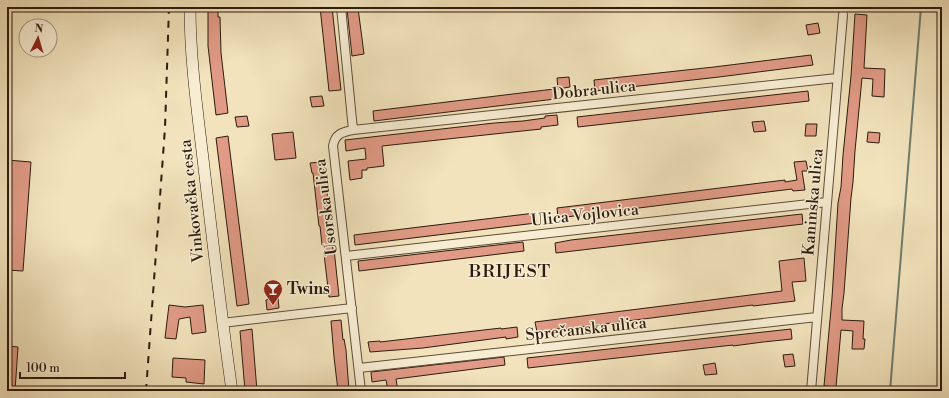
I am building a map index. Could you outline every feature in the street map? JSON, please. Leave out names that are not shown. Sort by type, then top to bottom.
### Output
[{"type":"main road","name":"Vinkovačka cesta","points":[[190,7],[194,79],[222,323],[232,391]]},
{"type":"street","points":[[341,7],[353,130]]},
{"type":"street","name":"Kaninska ulica","points":[[811,391],[843,15]]},
{"type":"street","name":"Dobra ulica","points":[[353,130],[837,78]]},
{"type":"street","name":"Usorska ulica","points":[[353,130],[342,132],[338,135],[335,138],[333,146],[361,391]]},
{"type":"street","name":"Ulica Vojlovica","points":[[346,256],[827,202]]},
{"type":"street","points":[[222,323],[352,308]]},
{"type":"street","name":"Sprečanska ulica","points":[[359,368],[817,317]]},
{"type":"building","points":[[208,7],[218,7],[218,17],[220,17],[221,53],[228,113],[216,115],[208,46]]},
{"type":"building","points":[[320,7],[332,7],[341,90],[329,91]]},
{"type":"building","points":[[358,8],[364,54],[352,56],[347,9]]},
{"type":"building","points":[[855,14],[867,15],[864,68],[885,69],[884,97],[872,96],[873,79],[862,78],[842,320],[864,321],[863,339],[865,339],[864,349],[852,349],[853,331],[841,330],[836,387],[824,386],[832,298],[838,203],[841,187],[851,76]]},
{"type":"building","points":[[818,23],[820,33],[808,35],[806,25]]},
{"type":"building","points":[[811,55],[813,65],[595,91],[594,80]]},
{"type":"building","points":[[569,77],[570,87],[558,89],[557,78]]},
{"type":"building","points":[[554,89],[555,99],[374,121],[373,111]]},
{"type":"building","points":[[808,91],[809,101],[578,127],[577,117]]},
{"type":"building","points":[[322,96],[324,106],[312,107],[310,97]]},
{"type":"building","points":[[557,115],[558,125],[541,127],[541,129],[382,146],[384,166],[362,170],[362,178],[350,180],[348,161],[366,159],[365,148],[346,151],[345,140],[523,121]]},
{"type":"building","points":[[247,116],[249,126],[237,127],[235,117]]},
{"type":"building","points":[[764,121],[766,131],[754,132],[752,122]]},
{"type":"building","points":[[806,124],[817,124],[816,136],[805,136]]},
{"type":"building","points":[[293,132],[296,158],[275,160],[272,134]]},
{"type":"building","points":[[868,132],[880,133],[879,143],[867,142]]},
{"type":"building","points":[[228,136],[249,304],[237,306],[216,138]]},
{"type":"building","points":[[7,160],[31,162],[23,271],[7,270]]},
{"type":"building","points":[[806,161],[808,171],[802,171],[805,190],[793,191],[792,189],[558,218],[557,208],[785,180],[785,182],[797,180],[794,162]]},
{"type":"building","points":[[322,162],[327,189],[327,207],[333,250],[334,249],[339,296],[329,297],[313,173],[310,163]]},
{"type":"building","points":[[535,213],[536,223],[355,245],[354,235]]},
{"type":"building","points":[[802,214],[803,224],[556,253],[555,243],[571,240]]},
{"type":"building","points":[[523,242],[524,251],[359,271],[358,261]]},
{"type":"building","points":[[804,258],[806,281],[792,282],[795,301],[537,332],[535,322],[782,291],[779,261]]},
{"type":"building","points":[[278,298],[279,308],[267,310],[266,300]]},
{"type":"building","points":[[169,305],[185,307],[203,305],[206,332],[192,334],[190,317],[179,319],[176,339],[165,338]]},
{"type":"building","points":[[341,320],[343,340],[344,339],[346,350],[349,391],[338,391],[334,357],[331,321]]},
{"type":"building","points":[[517,327],[518,337],[506,339],[506,337],[423,348],[370,352],[368,342],[380,342]]},
{"type":"building","points":[[252,329],[257,391],[245,391],[240,331]]},
{"type":"building","points":[[791,329],[792,339],[528,368],[527,358]]},
{"type":"building","points":[[7,346],[18,347],[15,391],[7,391]]},
{"type":"building","points":[[793,354],[795,366],[785,367],[783,355]]},
{"type":"building","points":[[504,357],[505,365],[396,379],[398,391],[388,391],[386,380],[372,382],[371,372]]},
{"type":"building","points":[[173,358],[205,360],[204,384],[186,382],[186,378],[172,377]]},
{"type":"building","points":[[715,363],[717,374],[705,375],[703,365]]},
{"type":"waterway","points":[[890,391],[921,7]]},
{"type":"railway","points":[[146,391],[165,128],[169,7]]},
{"type":"place","name":"Twins","points":[[273,306]]},
{"type":"district","name":"BRIJEST","points":[[510,271]]}]
